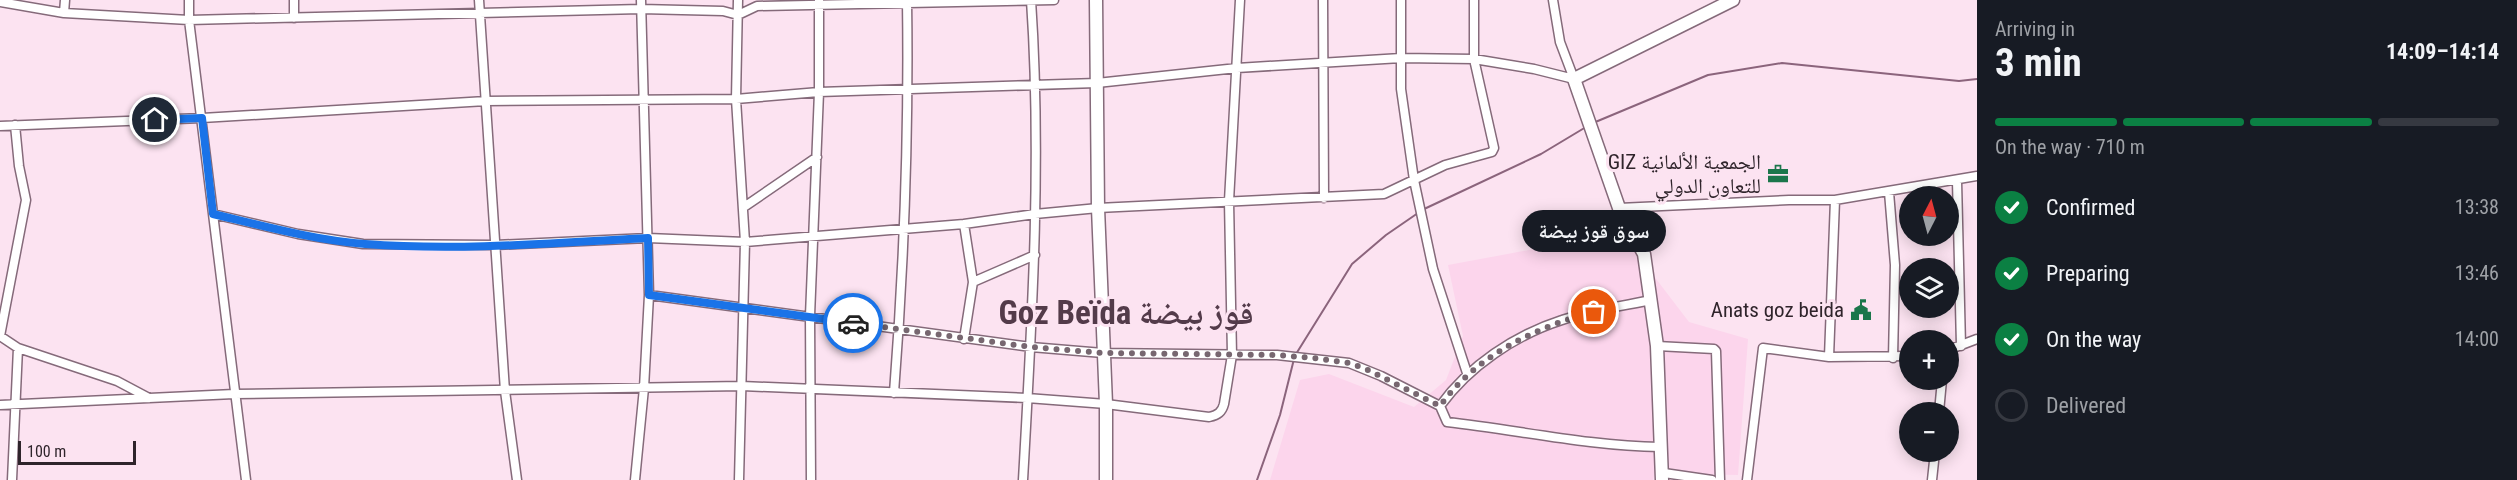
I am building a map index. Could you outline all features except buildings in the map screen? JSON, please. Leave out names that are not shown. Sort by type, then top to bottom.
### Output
[{"type":"main road","points":[[1096,0],[1098,208],[1106,404],[1106,480]]},
{"type":"main road","points":[[1663,477],[1657,346],[1644,254],[1619,208],[1574,79],[1734,0]]},
{"type":"street","points":[[64,13],[65,0]]},
{"type":"street","points":[[189,0],[189,20],[246,480]]},
{"type":"street","points":[[294,0],[294,18]]},
{"type":"street","points":[[479,0],[505,391],[517,480]]},
{"type":"street","points":[[738,0],[735,99],[745,242],[739,480]]},
{"type":"street","points":[[0,2],[64,13],[189,20],[480,15],[641,5],[723,11],[738,15],[757,6],[819,2],[1054,0]]},
{"type":"street","points":[[0,405],[234,394],[742,386],[811,387],[1028,398],[1106,404],[1185,415],[1217,416],[1224,404],[1232,355],[1229,201],[1240,0]]},
{"type":"street","points":[[1323,0],[1324,198]]},
{"type":"street","points":[[1401,0],[1401,58],[1405,122],[1414,180],[1433,269],[1467,373]]},
{"type":"street","points":[[213,214],[298,234],[363,244],[495,245],[648,238],[745,242],[964,224],[1098,208],[1384,194],[1445,165],[1492,152],[1493,144],[1474,59],[1474,0]]},
{"type":"street","points":[[1553,0],[1560,42],[1574,79]]},
{"type":"street","points":[[1023,480],[1035,255],[1036,85],[1031,1]]},
{"type":"street","points":[[811,480],[810,316],[819,92],[819,2]]},
{"type":"street","points":[[894,393],[899,331],[907,2]]},
{"type":"street","points":[[635,480],[645,388],[649,295],[641,5]]},
{"type":"street","points":[[0,126],[202,118],[486,101],[735,99],[819,92],[1097,83],[1238,68],[1401,58],[1474,59],[1534,69],[1574,79]]},
{"type":"street","points":[[15,125],[19,166],[26,200],[0,336],[18,348],[117,381],[149,398]]},
{"type":"street","points":[[744,207],[817,157]]},
{"type":"street","points":[[1619,208],[1835,200],[1977,176]]},
{"type":"street","points":[[1957,181],[1961,346],[1977,339]]},
{"type":"street","points":[[1889,192],[1894,265],[1893,358]]},
{"type":"street","points":[[1829,357],[1835,200]]},
{"type":"street","points":[[964,224],[973,282],[964,339]]},
{"type":"street","points":[[973,282],[1035,255]]},
{"type":"street","points":[[649,295],[743,306],[899,331],[1031,347],[1103,353],[1277,355],[1349,363],[1382,375],[1440,406],[1447,422],[1636,447],[1660,447]]},
{"type":"street","points":[[1440,406],[1467,373],[1509,346],[1562,320],[1652,300]]},
{"type":"street","points":[[1657,346],[1714,349],[1716,351],[1720,480]]},
{"type":"street","points":[[12,480],[18,348]]},
{"type":"street","points":[[1747,480],[1763,348],[1829,357],[1899,358]]},
{"type":"street","points":[[1932,480],[1934,462]]},
{"type":"street","points":[[1663,477],[1712,480]]},
{"type":"shaded area","points":[[1621,233],[1689,322],[1748,339],[1738,475],[1655,473],[1653,480],[1270,480],[1300,380],[1329,374],[1414,407],[1446,380],[1463,336],[1448,265]]},
{"type":"waterway","points":[[1593,123],[1708,75],[1782,63],[1959,81],[1977,79]]},
{"type":"waterway","points":[[1422,210],[1541,154],[1586,127]]},
{"type":"waterway","points":[[1296,354],[1352,264],[1386,235],[1418,213]]},
{"type":"waterway","points":[[1257,480],[1280,415],[1294,359]]},
{"type":"way so far","points":[[853,323],[1031,347],[1103,353],[1277,355],[1349,363],[1382,375],[1440,406],[1467,373],[1509,346],[1562,320],[1594,312]]},
{"type":"place","name":"GIZ الجمعية الألمانية للتعاون الدولي","points":[[1778,174]]},
{"type":"place","name":"Anats goz beida","points":[[1861,310]]},
{"type":"place","name":"سوق قوز بيضة","points":[[1594,312]]},
{"type":"district","name":"Goz Beïda قوز بيضة","points":[[1126,312]]},
{"type":"route","points":[[155,120],[202,118],[213,214],[298,234],[363,244],[495,245],[648,238],[649,295],[743,306],[853,323]]}]
